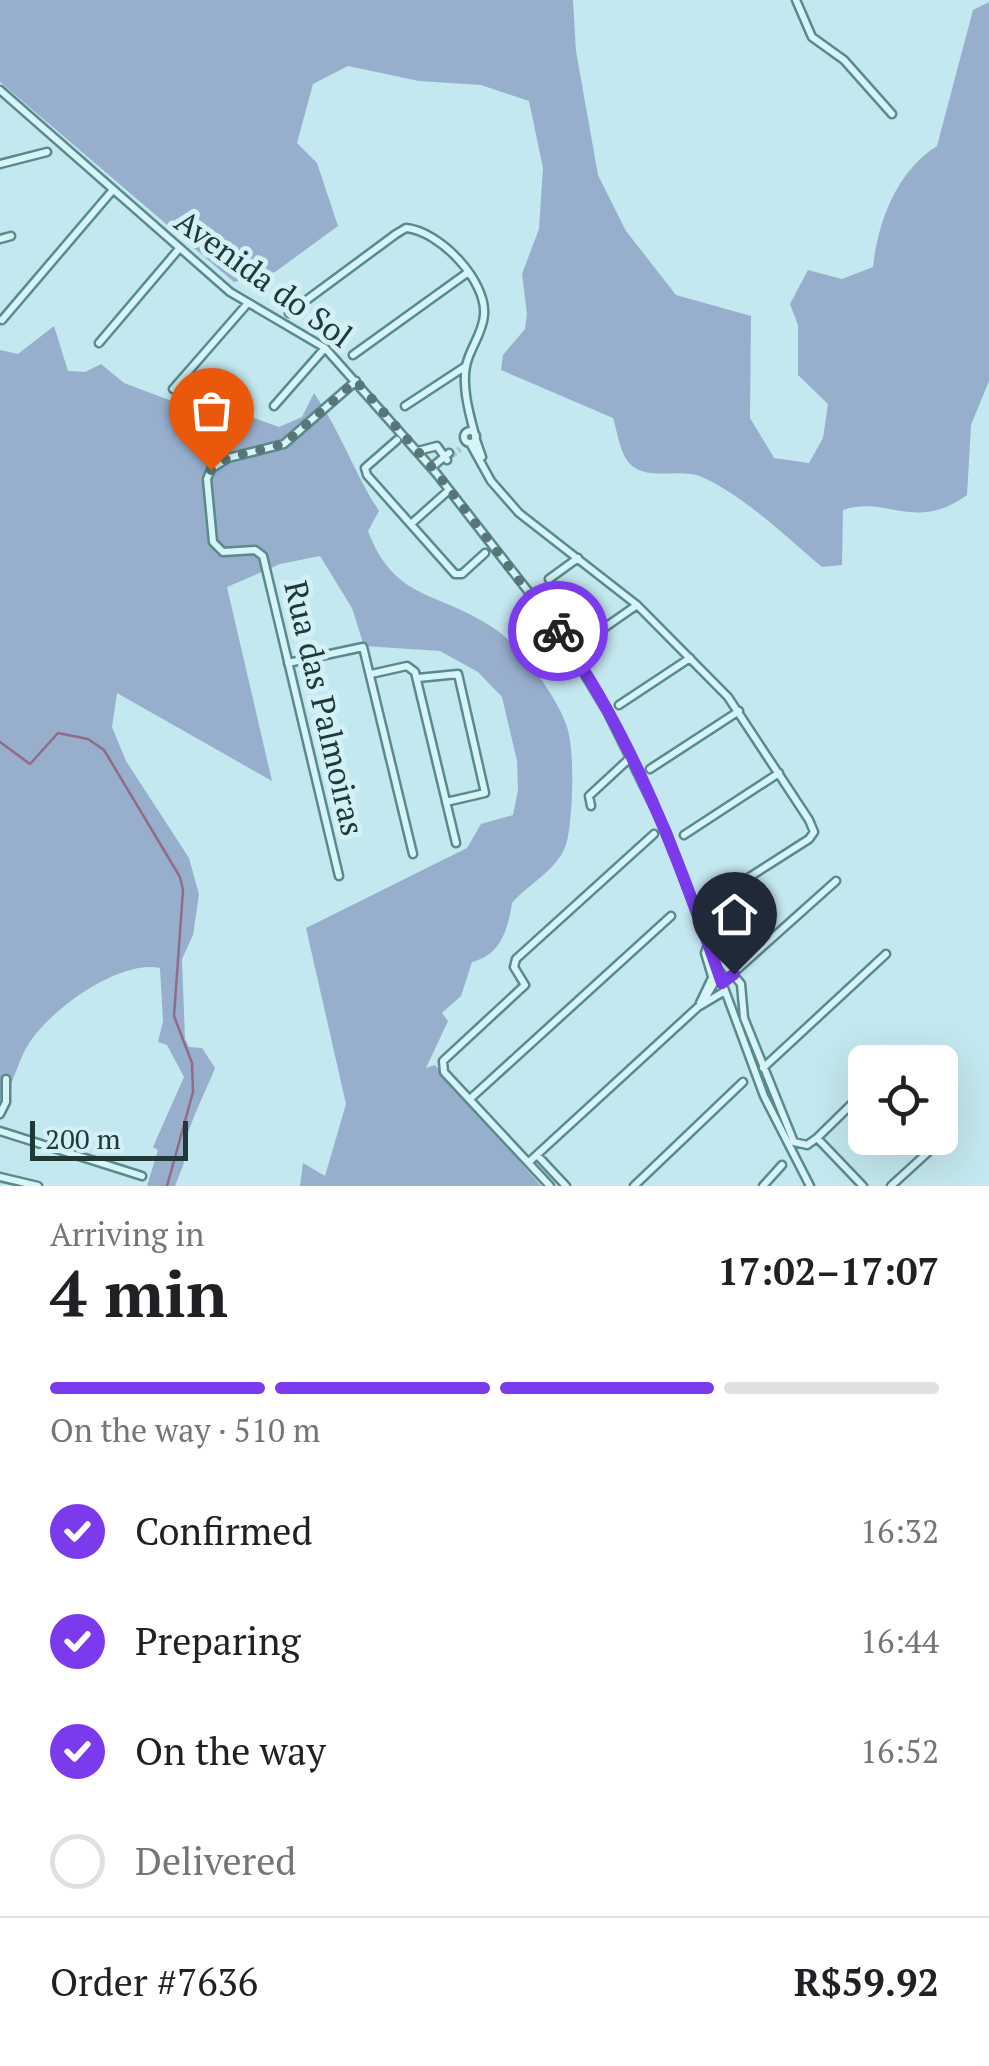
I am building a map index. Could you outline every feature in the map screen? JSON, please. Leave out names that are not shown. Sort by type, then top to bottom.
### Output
[{"type":"street","points":[[796,0],[812,36],[844,60],[892,114]]},
{"type":"street","name":"Avenida do Sol","points":[[0,90],[178,250],[248,303],[325,348],[434,470],[569,646],[666,832],[708,944]]},
{"type":"street","points":[[0,164],[47,152]]},
{"type":"street","points":[[2,320],[112,192]]},
{"type":"street","points":[[290,312],[406,228],[438,244],[478,287],[484,316],[466,366],[467,441],[518,512],[637,605],[739,712],[814,832],[715,899]]},
{"type":"street","points":[[0,239],[10,236]]},
{"type":"street","points":[[99,343],[178,250]]},
{"type":"street","points":[[353,355],[467,272]]},
{"type":"street","points":[[173,390],[248,303]]},
{"type":"street","points":[[274,406],[325,348]]},
{"type":"street","points":[[405,406],[466,366]]},
{"type":"street","name":"Rua das Palmoiras","points":[[339,876],[261,552],[223,552],[213,542],[207,478],[215,466],[228,458],[284,444],[356,381]]},
{"type":"street","points":[[397,440],[365,472],[458,575],[485,553]]},
{"type":"street","points":[[424,459],[437,448]]},
{"type":"street","points":[[418,451],[437,448],[448,457],[434,470]]},
{"type":"street","points":[[411,524],[449,490]]},
{"type":"street","points":[[548,579],[578,558]]},
{"type":"street","points":[[584,642],[637,605]]},
{"type":"street","points":[[288,662],[364,647],[413,854]]},
{"type":"street","points":[[619,705],[690,658]]},
{"type":"street","points":[[371,674],[407,666],[418,678],[456,843]]},
{"type":"street","points":[[418,678],[458,674],[486,791],[446,802]]},
{"type":"street","points":[[650,770],[739,712]]},
{"type":"street","points":[[592,806],[590,796],[630,758]]},
{"type":"street","points":[[684,835],[778,773]]},
{"type":"street","points":[[550,1186],[444,1072],[447,1055],[526,982],[514,963],[654,834]]},
{"type":"street","points":[[529,1162],[836,881]]},
{"type":"street","points":[[471,1098],[670,916]]},
{"type":"street","points":[[708,944],[743,989],[744,1018],[794,1142],[807,1145],[848,1108]]},
{"type":"street","points":[[708,944],[705,953],[732,1010],[773,1119],[810,1186]]},
{"type":"street","points":[[763,1068],[886,954]]},
{"type":"street","points":[[698,1007],[719,985]]},
{"type":"street","points":[[0,1114],[6,1102],[6,1079]]},
{"type":"street","points":[[634,1186],[743,1082]]},
{"type":"street","points":[[0,1131],[142,1176]]},
{"type":"street","points":[[817,1138],[863,1186]]},
{"type":"street","points":[[537,1155],[566,1186]]},
{"type":"street","points":[[891,1186],[925,1155]]},
{"type":"street","points":[[763,1186],[782,1165]]},
{"type":"street","points":[[0,1178],[38,1186]]},
{"type":"shaded area","points":[[0,0],[573,0],[576,51],[598,175],[626,231],[676,295],[751,316],[750,418],[774,458],[809,463],[823,438],[828,404],[798,375],[798,325],[790,304],[808,270],[842,279],[873,267],[879,232],[900,183],[937,146],[973,10],[989,2],[989,381],[971,425],[967,495],[932,511],[874,507],[843,510],[842,565],[822,567],[765,518],[718,485],[694,475],[649,473],[634,467],[623,451],[613,418],[501,370],[503,355],[525,329],[522,274],[539,229],[543,168],[529,101],[481,85],[419,81],[348,66],[313,84],[297,143],[317,163],[338,226],[275,272],[234,282],[0,82]]},
{"type":"shaded area","points":[[54,326],[68,371],[85,372],[101,364],[124,383],[177,403],[223,407],[279,427],[302,417],[314,393],[379,511],[368,531],[391,571],[420,592],[495,629],[526,660],[555,702],[567,727],[571,752],[572,800],[567,841],[551,868],[512,903],[496,947],[472,962],[461,996],[442,1013],[448,1021],[426,1068],[435,1065],[541,1186],[300,1186],[303,1163],[325,1176],[346,1104],[306,928],[467,848],[481,824],[513,815],[518,790],[517,761],[502,697],[478,672],[440,651],[364,646],[352,608],[320,556],[280,564],[227,587],[272,781],[117,693],[112,727],[126,761],[189,858],[199,894],[193,935],[182,959],[185,1039],[189,1047],[202,1048],[215,1068],[189,1130],[184,1163],[175,1186],[147,1186],[158,1150],[153,1147],[184,1077],[167,1045],[158,1042],[163,1021],[160,968],[124,972],[66,1005],[25,1050],[0,1107],[0,350],[18,354]]},
{"type":"waterway","points":[[0,742],[30,764],[58,733],[88,739],[104,750],[180,877],[183,890],[174,1016],[192,1063],[193,1092],[167,1186]]},
{"type":"tunnel","points":[[451,456],[460,449]]},
{"type":"way so far","points":[[211,470],[228,458],[284,444],[356,381],[436,472],[558,631]]},
{"type":"route","points":[[558,631],[608,713],[666,832],[722,983],[734,974]]}]
